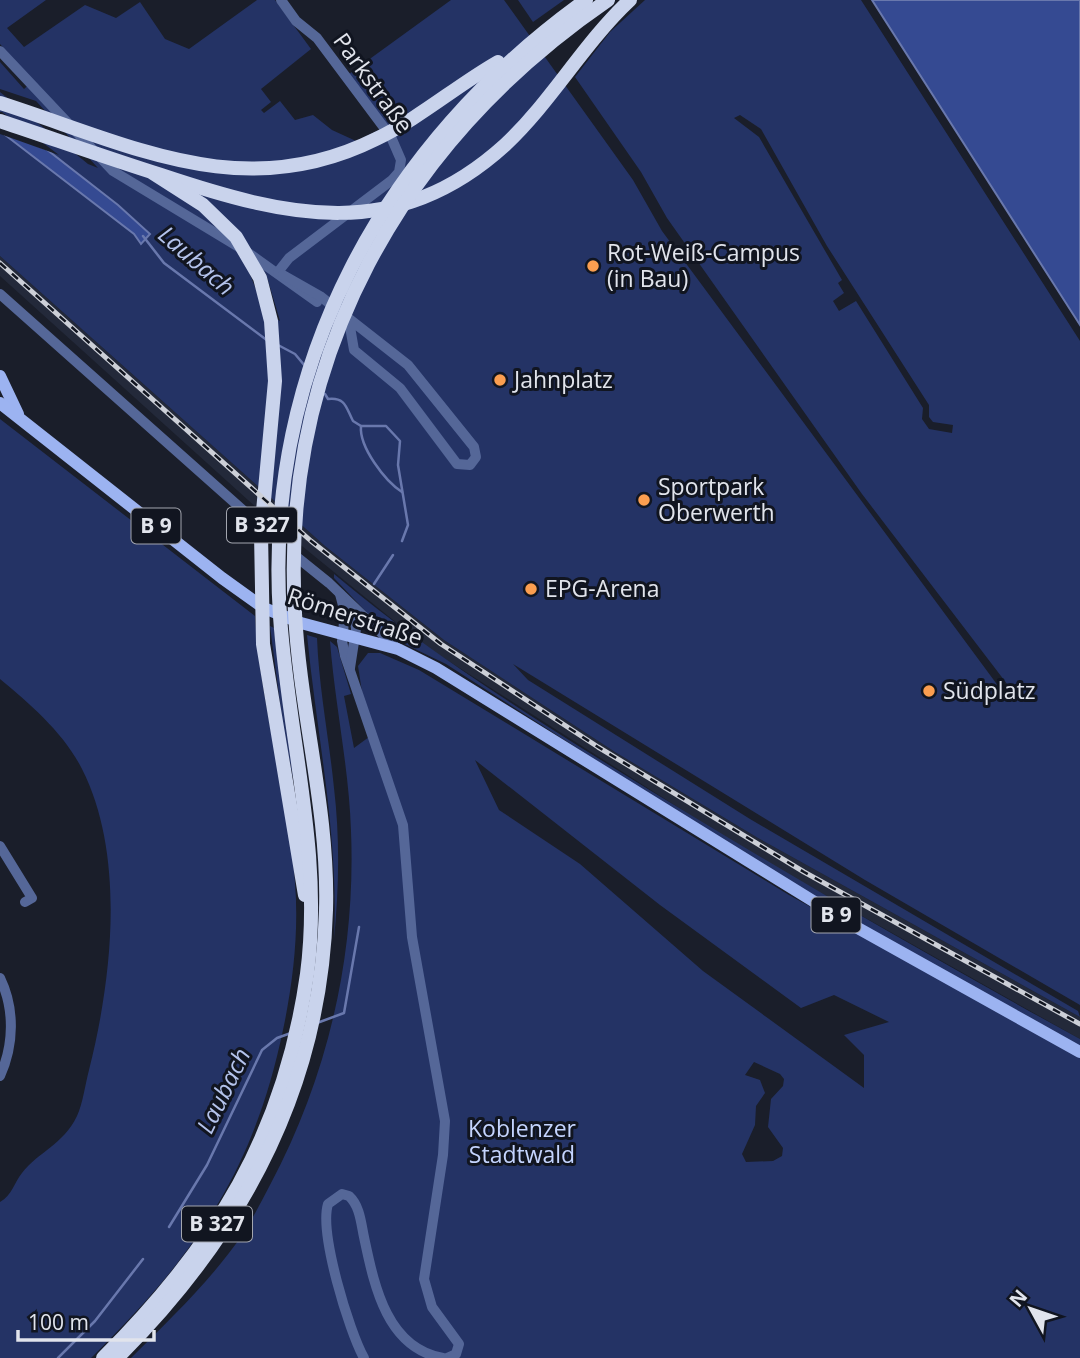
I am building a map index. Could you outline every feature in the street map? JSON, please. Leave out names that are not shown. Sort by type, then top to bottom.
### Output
[{"type":"highway","name":"B 327","points":[[0,103],[194,164],[235,169],[272,169],[327,158],[374,140],[521,50],[586,0]]},
{"type":"highway","name":"B 327","points":[[117,1358],[188,1282],[240,1207],[277,1134],[312,1021],[324,939],[326,883],[317,778],[297,647],[294,541],[306,437],[335,339],[378,244],[439,154],[516,71],[608,0]]},
{"type":"highway","name":"B 327","points":[[0,121],[248,203],[315,214],[380,208],[430,194],[476,168],[505,145],[536,111],[594,37],[630,0]]},
{"type":"highway","name":"B 327","points":[[103,1358],[150,1310],[194,1257],[227,1208],[251,1162],[276,1103],[288,1064],[305,985],[311,923],[310,843],[287,681],[279,583],[283,501],[297,418],[331,313],[382,211],[452,118],[521,50]]},
{"type":"highway","name":"B 327","points":[[153,173],[202,205],[236,237],[260,278],[269,310],[274,335],[275,381],[261,533],[263,644],[267,682],[311,923]]},
{"type":"main road","points":[[0,376],[21,420]]},
{"type":"main road","name":"Römerstraße","points":[[0,403],[257,603],[280,616],[398,649],[486,697],[847,922],[1080,1052]]},
{"type":"street","name":"Parkstraße","points":[[281,0],[296,21],[317,38],[391,137],[401,160],[399,172],[392,180],[289,258],[281,274]]},
{"type":"street","points":[[0,51],[113,171],[305,286],[415,372],[476,451],[470,466],[457,464],[400,388],[358,354],[351,342],[349,321]]},
{"type":"street","points":[[0,294],[203,477],[340,594],[398,649]]},
{"type":"street","points":[[340,594],[349,634]]},
{"type":"street","points":[[354,610],[349,634],[342,645],[401,812],[412,937],[445,1121],[443,1156],[424,1279],[432,1307],[459,1344],[456,1354],[445,1358],[414,1344],[384,1312],[373,1278],[357,1207],[349,1196],[339,1195],[331,1199],[327,1209],[328,1238],[350,1325],[364,1358]]},
{"type":"street","points":[[0,846],[32,898],[25,902]]},
{"type":"street","points":[[0,978],[11,1018],[8,1054],[0,1076]]},
{"type":"shaded area","points":[[872,0],[1080,0],[1080,325]]},
{"type":"shaded area","points":[[0,131],[46,149],[118,205],[150,234],[141,244],[134,234]]},
{"type":"shaded area","points":[[0,256],[325,546],[444,640],[615,752],[758,838],[1080,1017],[1080,1039],[745,850],[425,646],[270,520],[0,276]]},
{"type":"green space","points":[[0,0],[46,0],[7,28],[24,47],[85,5],[116,18],[140,2],[165,39],[189,49],[257,0],[275,0],[311,49],[261,89],[271,102],[261,110],[264,113],[280,101],[295,120],[313,115],[332,130],[356,141],[387,126],[349,74],[451,0],[504,0],[633,180],[662,231],[1010,702],[1017,697],[862,494],[667,218],[641,172],[575,77],[610,32],[645,0],[861,0],[1080,341],[1080,1005],[865,880],[513,664],[528,680],[750,819],[1078,1011],[1080,1017],[758,838],[615,752],[444,640],[325,546],[0,256],[0,131],[134,234],[140,244],[150,234],[0,115],[0,92],[88,164],[98,168],[36,101],[0,89],[0,62],[24,89],[33,81],[0,44]],"holes":[[[740,115],[761,129],[827,246],[929,405],[929,417],[933,422],[953,425],[952,433],[929,429],[922,419],[923,408],[856,301],[839,311],[833,301],[844,293],[838,283],[842,280],[759,137],[734,118]],[[244,259],[266,274],[280,321],[264,310]]]},
{"type":"green space","points":[[518,0],[564,0],[533,22]]},
{"type":"green space","points":[[0,419],[255,616],[263,683],[292,849],[296,938],[290,994],[270,1081],[255,1127],[236,1170],[189,1248],[128,1321],[91,1358],[0,1358],[0,1202],[28,1166],[65,1134],[79,1111],[104,997],[111,918],[105,840],[96,803],[82,769],[56,731],[0,679]]},
{"type":"green space","points":[[334,574],[436,652],[544,724],[789,874],[1080,1039],[1080,1047],[846,916],[688,819],[446,664],[390,637],[334,578]]},
{"type":"green space","points":[[270,626],[274,628],[294,782],[284,734]]},
{"type":"green space","points":[[307,635],[317,638],[336,807],[338,863],[334,939],[335,901],[330,824]]},
{"type":"green space","name":"Koblenzer Stadtwald","points":[[330,641],[337,647],[351,694],[344,696],[354,748],[369,737],[358,666],[368,653],[380,653],[419,670],[789,895],[1080,1056],[1080,1358],[131,1358],[206,1281],[246,1228],[290,1144],[322,1058],[343,969],[351,877],[350,807]],"holes":[[[475,760],[660,905],[801,1008],[834,995],[889,1022],[844,1035],[864,1055],[864,1088],[703,971],[580,864],[499,810]],[[754,1062],[780,1074],[784,1079],[783,1086],[771,1099],[768,1127],[783,1148],[782,1156],[773,1161],[746,1162],[742,1154],[755,1125],[756,1106],[765,1093],[760,1080],[745,1075]]]},
{"type":"pier","points":[[2,112],[59,155],[0,134]]},
{"type":"waterway","name":"Laubach","points":[[143,236],[164,263],[268,341]]},
{"type":"waterway","name":"Laubach","points":[[278,345],[295,354],[305,366]]},
{"type":"waterway","name":"Laubach","points":[[325,394],[328,399],[342,402],[353,421],[361,426],[386,426],[400,441],[398,465],[408,525],[402,541]]},
{"type":"waterway","name":"Laubach","points":[[361,426],[364,444],[374,463],[402,492]]},
{"type":"waterway","name":"Laubach","points":[[374,584],[393,555]]},
{"type":"waterway","name":"Laubach","points":[[317,1023],[344,1013],[359,927]]},
{"type":"waterway","name":"Laubach","points":[[169,1227],[207,1165],[262,1050],[277,1038],[291,1033]]},
{"type":"waterway","name":"Laubach","points":[[58,1358],[95,1321],[143,1259]]},
{"type":"railway","points":[[0,263],[311,541],[441,644],[598,747],[804,872],[1080,1024]]},
{"type":"place","name":"Rot-Weiß-Campus (in Bau)","points":[[593,266]]},
{"type":"place","name":"Jahnplatz","points":[[500,380]]},
{"type":"place","name":"Sportpark Oberwerth","points":[[644,500]]},
{"type":"place","name":"EPG-Arena","points":[[531,589]]},
{"type":"place","name":"Südplatz","points":[[929,691]]}]
